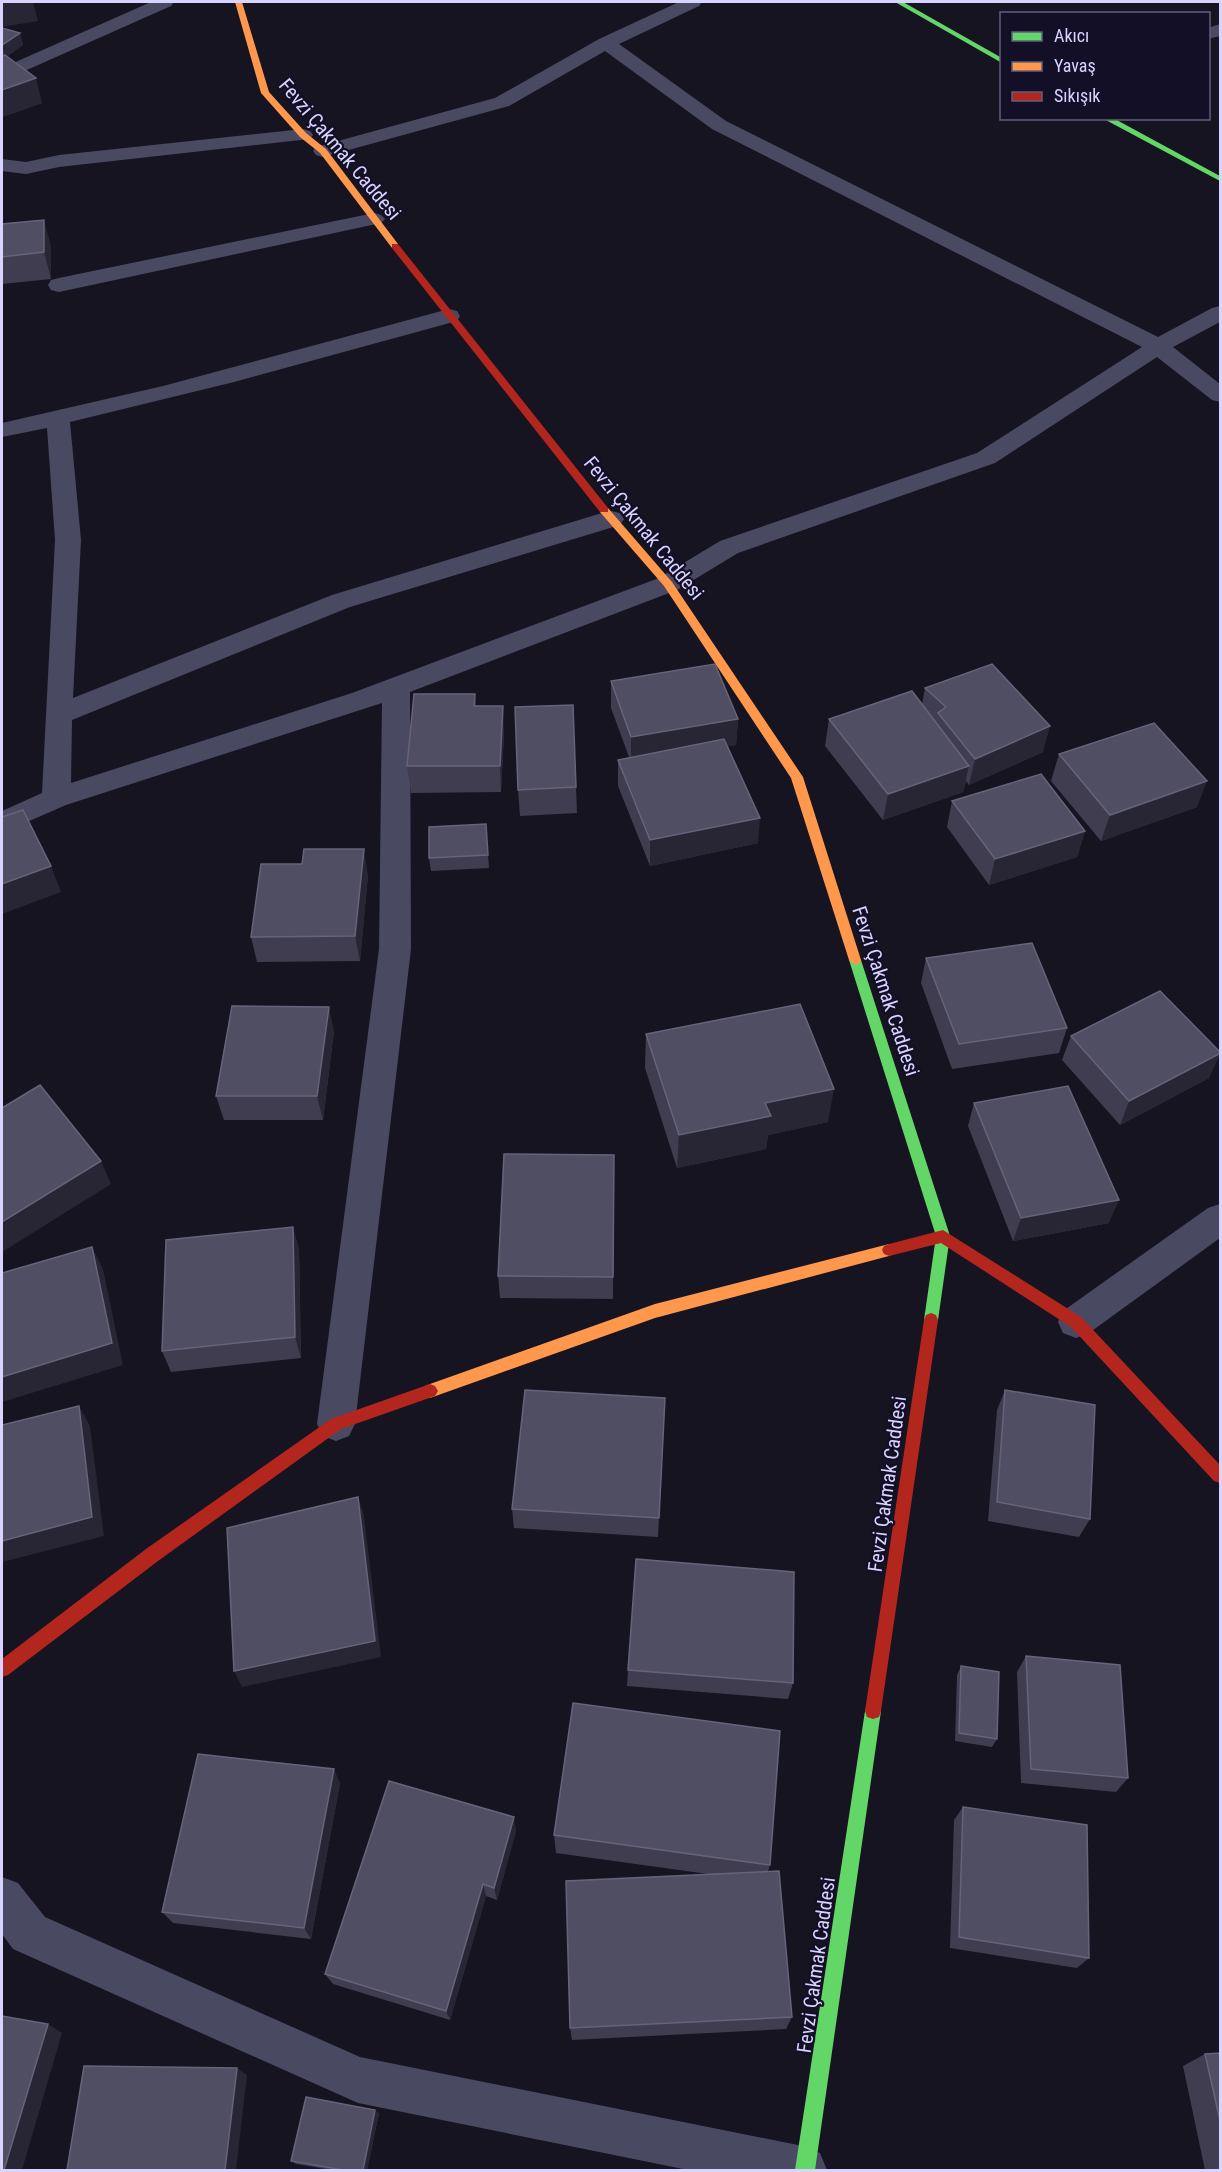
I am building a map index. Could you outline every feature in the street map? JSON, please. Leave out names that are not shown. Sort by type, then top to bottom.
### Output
[{"type":"street","points":[[2,75],[165,2]]},
{"type":"street","name":"Fevzi Çakmak Caddesi","points":[[237,2],[265,93],[303,135],[323,152],[449,316],[611,519],[668,584],[797,777],[943,1236],[804,2170]]},
{"type":"street","points":[[323,152],[502,102],[606,43],[693,2]]},
{"type":"street","points":[[898,2],[1000,60]]},
{"type":"street","points":[[606,43],[719,125],[1158,346],[1221,395]]},
{"type":"street","points":[[1110,120],[1221,179]]},
{"type":"street","points":[[2,165],[26,168],[59,161],[303,135]]},
{"type":"street","points":[[59,285],[374,219]]},
{"type":"street","points":[[2,823],[56,798],[396,687],[668,584],[729,547],[986,458],[1158,346],[1221,313]]},
{"type":"street","points":[[2,430],[58,419],[449,316]]},
{"type":"street","points":[[56,798],[58,715],[68,540],[58,419]]},
{"type":"street","points":[[58,715],[341,601],[611,519]]},
{"type":"street","points":[[336,1424],[395,950],[396,687]]},
{"type":"street","points":[[1076,1322],[1221,1219]]},
{"type":"street","points":[[2,1669],[152,1555],[336,1424],[655,1311],[943,1236],[1076,1322],[1221,1476]]},
{"type":"street","points":[[2,1899],[29,1932],[358,2080],[804,2170]]},
{"type":"building","points":[[2,28],[20,33],[2,45]]},
{"type":"building","points":[[5,55],[36,78],[2,90],[2,57]]},
{"type":"building","points":[[44,220],[44,252],[2,257],[2,224]]},
{"type":"building","points":[[715,664],[738,719],[631,737],[611,681]]},
{"type":"building","points":[[992,664],[1050,726],[975,759],[938,713],[946,707],[925,688]]},
{"type":"building","points":[[912,691],[969,766],[888,794],[829,719]]},
{"type":"building","points":[[414,694],[475,694],[474,706],[503,706],[500,766],[407,766]]},
{"type":"building","points":[[573,705],[576,787],[518,790],[515,707]]},
{"type":"building","points":[[1154,723],[1207,781],[1110,815],[1059,754]]},
{"type":"building","points":[[724,739],[760,818],[650,840],[618,760]]},
{"type":"building","points":[[1041,774],[1085,831],[995,859],[952,801]]},
{"type":"building","points":[[23,810],[51,866],[2,884],[2,817]]},
{"type":"building","points":[[486,824],[488,855],[429,858],[429,827]]},
{"type":"building","points":[[304,849],[364,849],[355,936],[251,937],[261,864],[302,864]]},
{"type":"building","points":[[1032,943],[1067,1028],[959,1044],[926,958]]},
{"type":"building","points":[[1160,991],[1221,1053],[1129,1101],[1071,1036]]},
{"type":"building","points":[[800,1004],[834,1089],[765,1103],[771,1116],[679,1135],[646,1034]]},
{"type":"building","points":[[232,1006],[329,1007],[317,1096],[216,1096]]},
{"type":"building","points":[[40,1085],[101,1161],[2,1222],[2,1108]]},
{"type":"building","points":[[1068,1086],[1119,1200],[1021,1218],[974,1103]]},
{"type":"building","points":[[504,1154],[614,1155],[613,1277],[498,1276]]},
{"type":"building","points":[[293,1227],[295,1337],[162,1351],[166,1240]]},
{"type":"building","points":[[92,1247],[112,1343],[2,1377],[2,1273]]},
{"type":"building","points":[[525,1390],[665,1398],[659,1518],[512,1509]]},
{"type":"building","points":[[1005,1390],[1095,1405],[1090,1519],[997,1502]]},
{"type":"building","points":[[79,1406],[92,1517],[2,1541],[2,1425]]},
{"type":"building","points":[[358,1497],[375,1641],[234,1671],[227,1528]]},
{"type":"building","points":[[636,1559],[794,1572],[793,1683],[628,1670]]},
{"type":"building","points":[[1026,1656],[1120,1665],[1128,1778],[1031,1769]]},
{"type":"building","points":[[961,1666],[999,1672],[997,1739],[959,1733]]},
{"type":"building","points":[[573,1703],[780,1731],[770,1865],[554,1835]]},
{"type":"building","points":[[198,1754],[334,1769],[304,1928],[162,1912]]},
{"type":"building","points":[[389,1781],[514,1817],[494,1888],[483,1884],[446,2011],[325,1974]]},
{"type":"building","points":[[963,1807],[1087,1825],[1089,1958],[959,1937]]},
{"type":"building","points":[[779,1871],[792,2017],[570,2028],[566,1881]]},
{"type":"building","points":[[2,2016],[48,2024],[4,2170],[2,2170]]},
{"type":"building","points":[[1221,2053],[1221,2125],[1205,2054]]},
{"type":"building","points":[[84,2066],[237,2068],[225,2170],[67,2170]]},
{"type":"building","points":[[306,2097],[375,2110],[363,2170],[343,2170],[291,2161]]},
{"type":"traffic: fast","points":[[898,2],[1000,60]]},
{"type":"traffic: fast","points":[[1110,120],[1220,179]]},
{"type":"traffic: fast","points":[[855,960],[943,1236],[931,1320]]},
{"type":"traffic: fast","points":[[805,2170],[873,1711]]},
{"type":"traffic: slow","points":[[238,2],[265,93],[303,135],[323,151],[395,246]]},
{"type":"traffic: slow","points":[[604,510],[668,584],[797,777],[855,960]]},
{"type":"traffic: slow","points":[[430,1391],[655,1311],[889,1250]]},
{"type":"traffic: jam","points":[[395,246],[604,510]]},
{"type":"traffic: jam","points":[[889,1250],[943,1236],[1076,1322],[1220,1476]]},
{"type":"traffic: jam","points":[[873,1711],[931,1320]]},
{"type":"traffic: jam","points":[[2,1669],[152,1555],[336,1424],[430,1391]]}]
